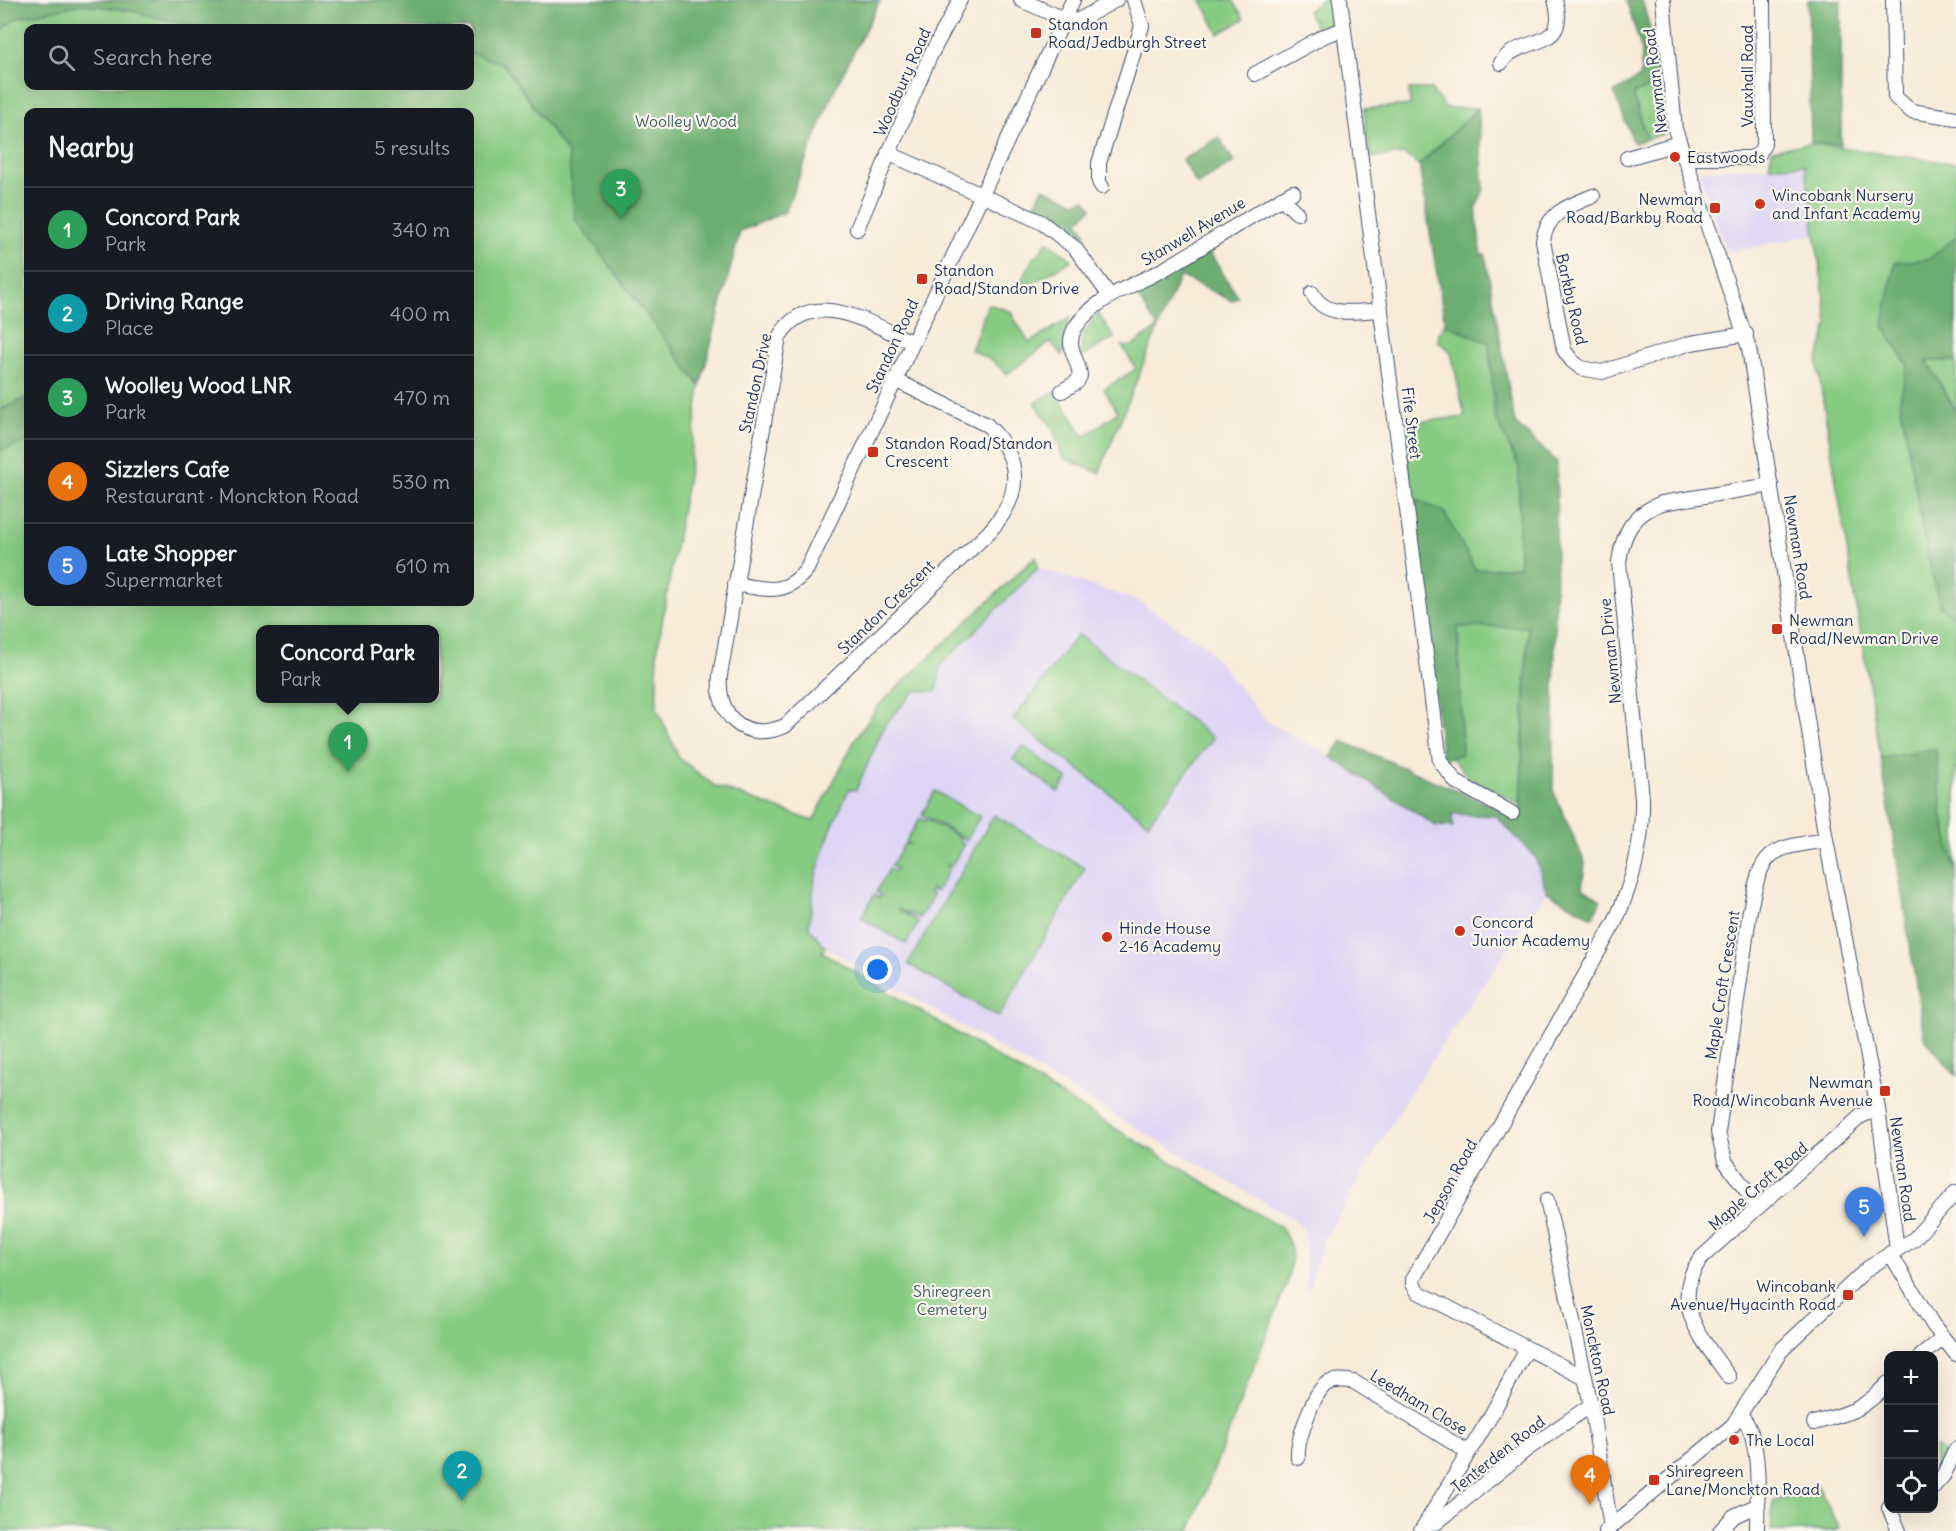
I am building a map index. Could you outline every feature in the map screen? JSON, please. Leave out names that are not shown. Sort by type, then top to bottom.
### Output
[{"type":"street","name":"Woodbury Road","points":[[960,0],[928,58],[888,153],[1041,222],[1063,237],[1080,253],[1110,296]]},
{"type":"street","points":[[1022,0],[1064,19],[1077,21],[1116,0]]},
{"type":"street","name":"Standon Road","points":[[735,584],[781,589],[798,580],[807,569],[979,196],[1073,0]]},
{"type":"street","points":[[1102,187],[1099,182],[1100,163],[1142,26],[1134,0]]},
{"type":"street","name":"Fife Street","points":[[1340,0],[1440,761],[1456,782],[1512,813]]},
{"type":"street","points":[[1501,63],[1509,55],[1552,35],[1559,21],[1555,0]]},
{"type":"street","name":"Newman Road","points":[[1663,0],[1665,48],[1679,143],[1746,334],[1826,840],[1878,1109],[1894,1251]]},
{"type":"street","name":"Vauxhall Road","points":[[1684,158],[1750,158],[1762,151],[1764,144],[1763,0]]},
{"type":"street","points":[[1893,0],[1894,97],[1911,111],[1956,118]]},
{"type":"street","points":[[1255,74],[1324,36],[1344,29]]},
{"type":"street","points":[[1627,158],[1679,143]]},
{"type":"street","points":[[857,229],[888,153]]},
{"type":"street","name":"Stanwell Avenue","points":[[1062,392],[1077,382],[1080,376],[1071,351],[1074,329],[1110,296],[1166,268],[1287,195],[1297,213]]},
{"type":"street","name":"Barkby Road","points":[[1593,196],[1555,213],[1544,231],[1543,241],[1564,350],[1572,361],[1581,368],[1602,372],[1691,343],[1746,334]]},
{"type":"street","points":[[1312,293],[1318,303],[1333,311],[1381,310]]},
{"type":"street","name":"Standon Drive","points":[[735,584],[776,350],[784,328],[808,311],[831,309],[912,342]]},
{"type":"street","name":"Standon Crescent","points":[[735,584],[720,675],[720,698],[723,709],[739,724],[760,731],[773,731],[785,726],[1005,514],[1012,501],[1014,472],[1006,447],[997,434],[987,425],[895,380]]},
{"type":"street","name":"Newman Drive","points":[[1615,922],[1637,860],[1642,829],[1642,799],[1619,562],[1626,530],[1647,509],[1662,503],[1771,485]]},
{"type":"street","name":"Maple Croft Crescent","points":[[1758,1207],[1725,1161],[1718,1132],[1754,892],[1762,864],[1776,850],[1786,846],[1826,840]]},
{"type":"street","name":"Jepson Road","points":[[1585,1378],[1418,1292],[1413,1280],[1615,922]]},
{"type":"street","name":"Maple Croft Road","points":[[1729,1377],[1696,1328],[1687,1306],[1688,1286],[1694,1267],[1861,1116],[1878,1109]]},
{"type":"street","points":[[1609,1529],[1741,1416],[1780,1350],[1868,1268],[1914,1239],[1956,1192]]},
{"type":"street","name":"Monckton Road","points":[[1547,1200],[1591,1405],[1609,1529]]},
{"type":"street","points":[[1894,1251],[1911,1289],[1942,1339],[1956,1354]]},
{"type":"street","points":[[1927,1351],[1942,1339]]},
{"type":"street","points":[[1423,1528],[1527,1349]]},
{"type":"street","name":"Leedham Close","points":[[1298,1458],[1299,1437],[1320,1392],[1330,1382],[1338,1380],[1354,1382],[1468,1452]]},
{"type":"street","points":[[1814,1423],[1851,1413],[1869,1404],[1884,1387]]},
{"type":"street","name":"Tenterden Road","points":[[1423,1528],[1436,1523],[1526,1450],[1591,1405]]},
{"type":"street","points":[[1741,1416],[1748,1422],[1751,1433],[1758,1505],[1757,1531]]},
{"type":"street","points":[[1938,1482],[1956,1449]]},
{"type":"street","points":[[1720,1531],[1734,1516],[1758,1505]]},
{"type":"street","points":[[1891,1513],[1899,1531]]},
{"type":"shaded area","name":"Wincobank Nursery and Infant Academy","points":[[1805,165],[1815,234],[1727,253],[1699,173],[1703,170]]},
{"type":"shaded area","name":"Hinde House 2-16 Academy","points":[[1038,568],[1138,601],[1205,645],[1266,721],[1331,757],[1436,826],[1452,814],[1496,816],[1535,857],[1547,892],[1411,1091],[1324,1240],[1307,1294],[1305,1231],[1293,1219],[825,947],[809,927],[815,878],[831,829],[849,789],[856,790],[886,723]]},
{"type":"green space","name":"Shiregreen Cemetery","points":[[0,0],[880,0],[832,95],[785,212],[740,231],[700,386],[689,470],[657,651],[657,708],[679,758],[715,786],[813,821],[856,738],[878,706],[1036,556],[1038,568],[940,666],[937,691],[915,691],[886,723],[856,790],[849,789],[831,829],[815,878],[809,927],[825,947],[822,952],[1281,1228],[1292,1255],[1286,1285],[1190,1531],[0,1531]]},
{"type":"green space","name":"Woolley Wood","points":[[0,0],[880,0],[836,86],[785,212],[740,231],[700,386],[575,219],[568,154],[503,64],[474,54],[474,24],[183,24],[131,11],[82,4],[17,18],[0,31]]},
{"type":"green space","points":[[1201,0],[1233,0],[1244,19],[1219,34]]},
{"type":"green space","points":[[1320,0],[1329,0],[1331,19],[1328,25],[1318,30],[1307,11]]},
{"type":"green space","points":[[1626,0],[1642,0],[1658,57],[1659,74],[1647,89],[1635,92],[1634,97],[1647,139],[1634,143],[1614,93],[1640,77],[1642,51]]},
{"type":"green space","points":[[1808,0],[1841,0],[1841,145],[1811,143]]},
{"type":"green space","points":[[1659,74],[1664,134],[1647,139],[1634,97],[1635,92],[1647,89]]},
{"type":"green space","points":[[1409,89],[1430,89],[1446,108],[1478,108],[1419,165],[1404,154],[1369,158],[1364,109],[1410,105]]},
{"type":"green space","points":[[1478,108],[1484,189],[1476,208],[1481,255],[1485,254],[1515,423],[1557,462],[1553,790],[1585,863],[1582,888],[1601,900],[1593,917],[1547,892],[1535,857],[1496,816],[1452,814],[1453,827],[1436,826],[1331,757],[1342,741],[1520,818],[1528,627],[1458,627],[1462,754],[1442,760],[1412,498],[1444,512],[1476,570],[1519,567],[1519,467],[1495,417],[1489,343],[1445,324],[1419,165]]},
{"type":"green space","points":[[1219,137],[1234,162],[1197,185],[1182,160]]},
{"type":"green space","points":[[1811,143],[1956,164],[1956,237],[1929,259],[1883,326],[1908,365],[1900,400],[1926,548],[1940,607],[1956,618],[1956,871],[1942,814],[1936,749],[1881,758],[1817,363],[1828,324],[1805,165],[1769,166],[1772,150]]},
{"type":"green space","points":[[1043,188],[1076,202],[1085,199],[1092,208],[1078,221],[1086,234],[1080,239],[1057,222],[1033,209]]},
{"type":"green space","points":[[1956,237],[1956,361],[1927,361],[1956,411],[1956,618],[1940,607],[1926,548],[1900,400],[1908,365],[1883,326],[1895,262],[1929,259]]},
{"type":"green space","points":[[1047,241],[1072,260],[1015,293],[1034,256],[1037,257]]},
{"type":"green space","points":[[1209,252],[1238,297],[1232,301],[1180,276],[1158,328],[1136,294]]},
{"type":"green space","points":[[988,304],[1010,311],[1029,343],[1070,318],[1062,355],[1051,342],[1007,374],[993,361],[971,350]]},
{"type":"green space","points":[[1098,313],[1114,338],[1081,357],[1082,335]]},
{"type":"green space","points":[[1445,324],[1489,343],[1495,417],[1519,467],[1519,567],[1476,570],[1444,512],[1412,498],[1404,423],[1465,417],[1451,352],[1438,341],[1438,334]]},
{"type":"green space","points":[[1158,328],[1099,473],[1063,458],[1052,427],[1035,403],[1055,391],[1084,437],[1118,412],[1104,389],[1136,369],[1122,346],[1130,347]]},
{"type":"green space","points":[[1926,360],[1956,361],[1956,411]]},
{"type":"green space","points":[[24,399],[24,442],[0,451],[0,410]]},
{"type":"green space","points":[[1458,626],[1528,626],[1520,804],[1470,779],[1451,757],[1462,753]]},
{"type":"green space","points":[[1078,634],[1213,738],[1148,823],[1013,719]]},
{"type":"green space","points":[[1023,746],[1068,779],[1058,792],[1013,759]]},
{"type":"green space","points":[[1936,749],[1942,814],[1956,871],[1956,1076],[1924,1037],[1881,758]]},
{"type":"green space","points":[[935,791],[980,817],[966,840],[922,814]]},
{"type":"green space","points":[[994,815],[1085,868],[999,1017],[908,964]]},
{"type":"green space","points":[[920,818],[960,838],[959,841],[964,844],[951,867],[945,864],[949,869],[936,892],[931,889],[929,893],[933,895],[920,918],[898,909],[919,922],[906,944],[861,918],[874,895],[879,898],[881,895],[876,892],[889,869],[895,872],[897,869],[891,866],[905,843],[910,845],[906,841]]},
{"type":"green space","points":[[1938,1448],[1947,1454],[1938,1470]]},
{"type":"green space","points":[[1817,1485],[1840,1528],[1833,1531],[1771,1531],[1773,1501]]},
{"type":"place","name":"Standon Road/Jedburgh Street","points":[[1036,33]]},
{"type":"place","name":"Eastwoods","points":[[1675,157]]},
{"type":"place","name":"Wincobank Nursery and Infant Academy","points":[[1760,204]]},
{"type":"place","name":"Newman Road/Barkby Road","points":[[1715,208]]},
{"type":"place","name":"Woolley Wood LNR","points":[[621,219]]},
{"type":"place","name":"Standon Road/Standon Drive","points":[[922,279]]},
{"type":"place","name":"Standon Road/Standon Crescent","points":[[873,452]]},
{"type":"place","name":"Newman Road/Newman Drive","points":[[1777,629]]},
{"type":"place","name":"Concord Park","points":[[348,772]]},
{"type":"place","name":"Concord Junior Academy","points":[[1460,931]]},
{"type":"place","name":"Hinde House 2-16 Academy","points":[[1107,937]]},
{"type":"place","name":"Newman Road/Wincobank Avenue","points":[[1885,1091]]},
{"type":"place","name":"Late Shopper","points":[[1864,1237]]},
{"type":"place","name":"Wincobank Avenue/Hyacinth Road","points":[[1848,1295]]},
{"type":"place","name":"The Local","points":[[1734,1440]]},
{"type":"place","name":"Shiregreen Lane/Monckton Road","points":[[1654,1480]]},
{"type":"place","name":"Driving Range","points":[[462,1501]]},
{"type":"place","name":"Sizzlers Cafe","points":[[1590,1505]]}]
